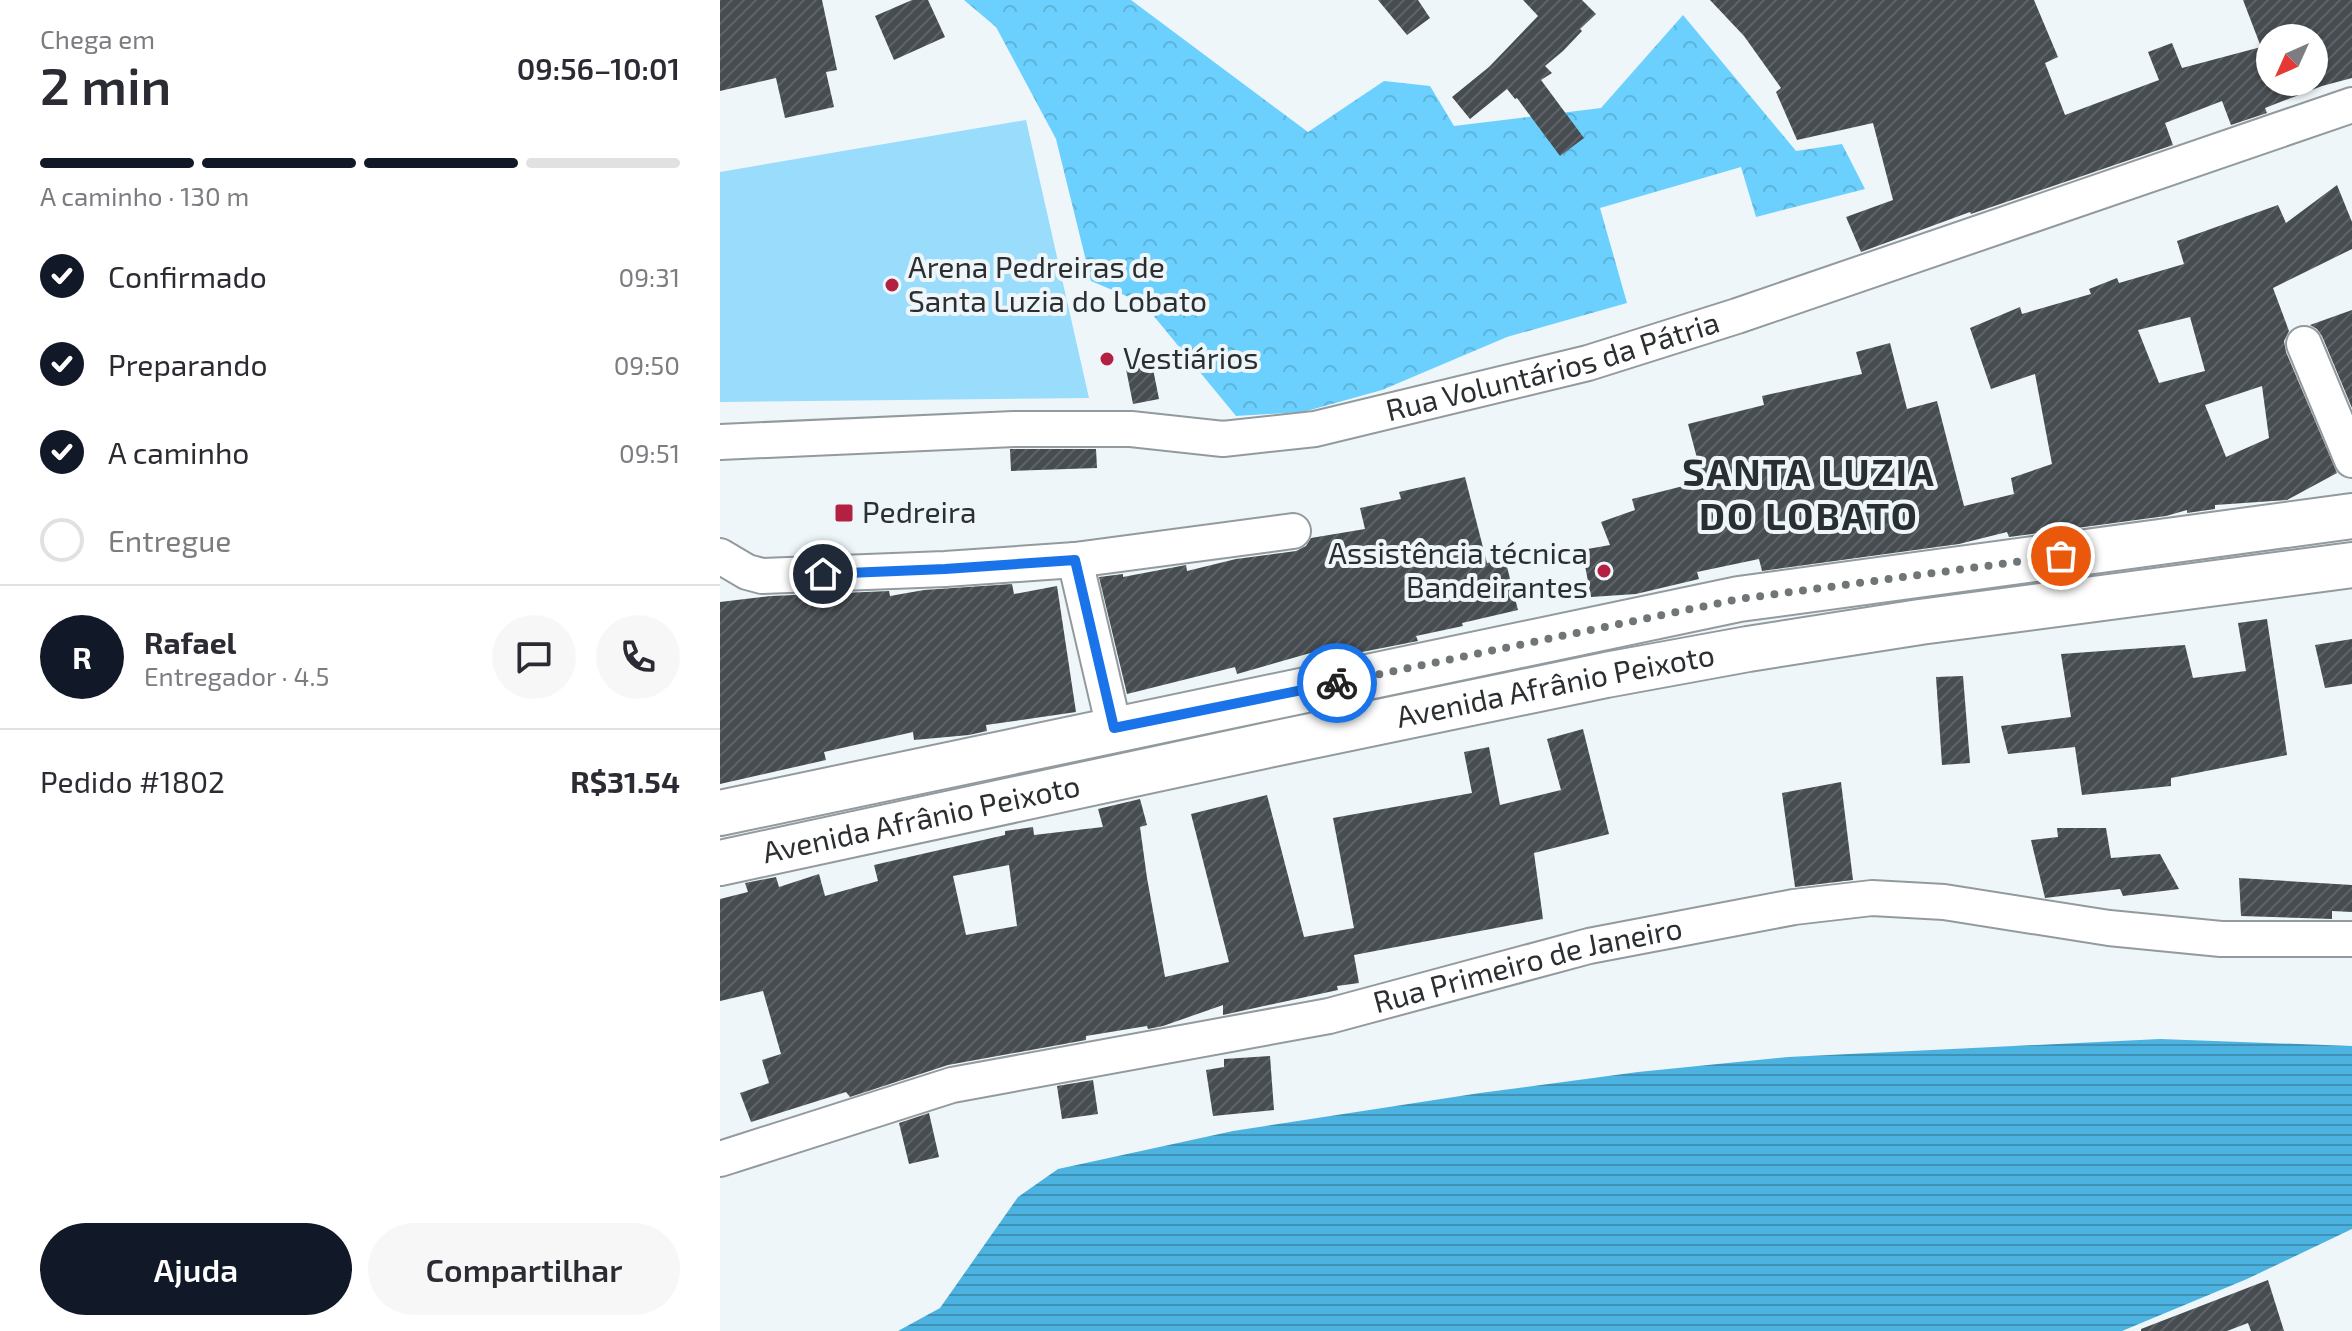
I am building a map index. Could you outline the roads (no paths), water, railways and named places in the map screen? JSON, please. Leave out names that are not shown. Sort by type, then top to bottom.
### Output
[{"type":"main road","name":"Avenida Afrânio Peixoto","points":[[720,813],[1739,599],[2352,516]]},
{"type":"main road","name":"Avenida Afrânio Peixoto","points":[[720,863],[1268,745],[1748,649],[1920,622],[2352,565]]},
{"type":"street","name":"Rua Voluntários da Pátria","points":[[720,442],[1014,429],[1131,429],[1223,439],[1315,429],[1588,363],[1707,326],[2352,105]]},
{"type":"street","points":[[2304,344],[2352,460]]},
{"type":"street","points":[[720,556],[747,572],[762,576],[945,569],[1075,560],[1293,531]]},
{"type":"street","points":[[1075,560],[1114,728]]},
{"type":"street","name":"Rua Primeiro de Janeiro","points":[[720,1159],[952,1085],[1329,1016],[1589,946],[1794,907],[1872,898],[1944,902],[2109,928],[2221,939],[2352,939]]},
{"type":"place","name":"Arena Pedreiras de Santa Luzia do Lobato","points":[[892,285]]},
{"type":"place","name":"Vestiários","points":[[1107,359]]},
{"type":"place","name":"Pedreira","points":[[844,513]]},
{"type":"place","name":"Assistência técnica Bandeirantes","points":[[1604,571]]},
{"type":"district","name":"SANTA LUZIA DO LOBATO","points":[[1809,495]]}]
